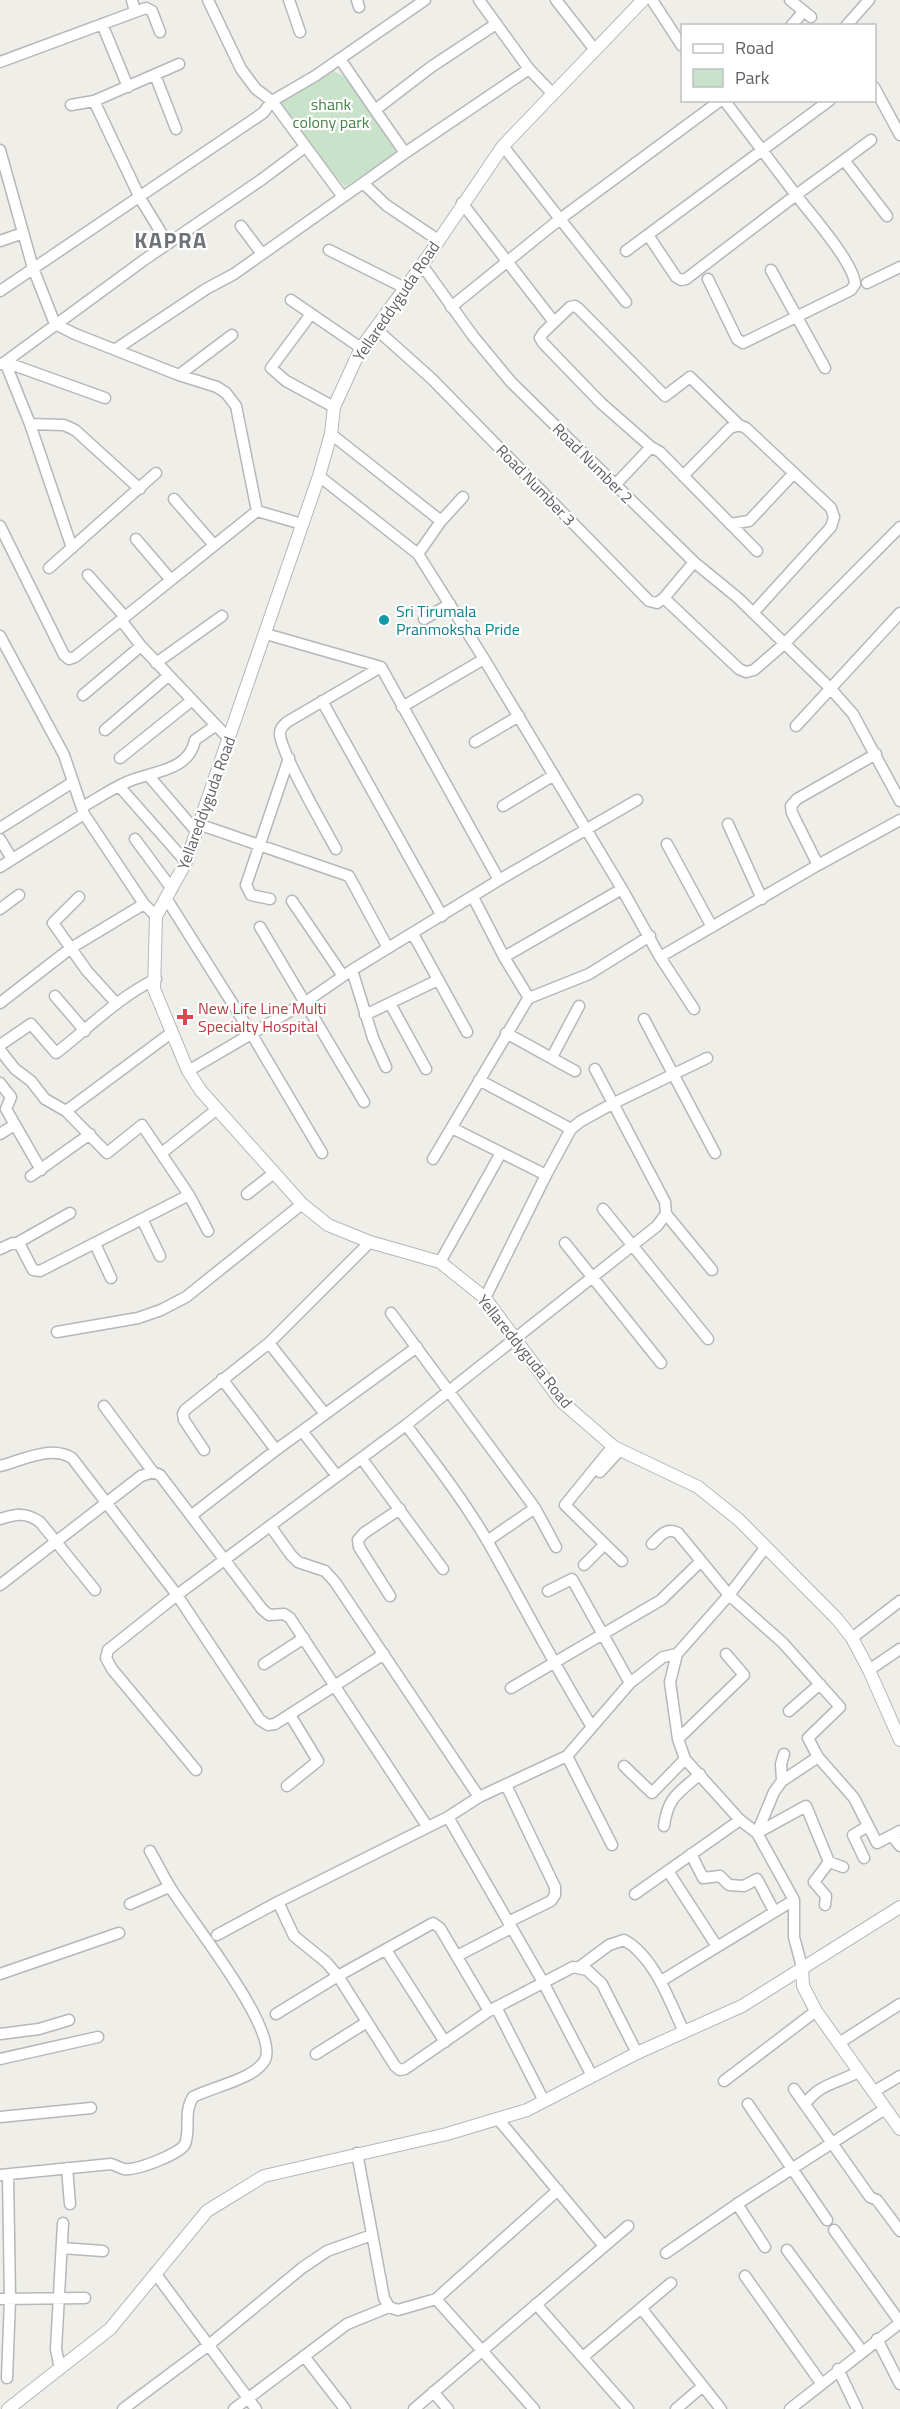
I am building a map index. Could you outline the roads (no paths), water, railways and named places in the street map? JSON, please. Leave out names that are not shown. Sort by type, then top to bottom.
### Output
[{"type":"street","points":[[132,0],[135,12]]},
{"type":"street","points":[[208,0],[241,69],[256,89],[272,101],[343,197]]},
{"type":"street","points":[[289,0],[300,32]]},
{"type":"street","points":[[0,291],[263,113],[272,101],[340,59],[425,0]]},
{"type":"street","points":[[479,0],[529,69],[553,94]]},
{"type":"street","points":[[555,0],[596,50]]},
{"type":"street","name":"Yellareddyguda Road","points":[[644,0],[503,146],[462,203],[422,265],[361,348],[334,407],[331,434],[319,476],[230,740],[186,862],[156,916],[154,989],[188,1071],[216,1110],[302,1203],[328,1225],[346,1234],[440,1262],[485,1298],[561,1401],[617,1448],[698,1487],[739,1520],[837,1619],[852,1638],[900,1740]]},
{"type":"street","points":[[652,0],[681,44]]},
{"type":"street","points":[[790,0],[807,14],[794,24]]},
{"type":"street","points":[[848,24],[869,0]]},
{"type":"street","points":[[0,62],[149,8],[160,32]]},
{"type":"street","points":[[102,24],[128,87]]},
{"type":"street","points":[[375,110],[431,67],[496,24]]},
{"type":"street","points":[[340,59],[405,153]]},
{"type":"street","points":[[71,105],[94,100],[179,64]]},
{"type":"street","points":[[116,349],[262,254],[529,69]]},
{"type":"street","points":[[155,75],[176,129]]},
{"type":"street","points":[[876,91],[900,135]]},
{"type":"street","points":[[94,100],[140,198],[168,244]]},
{"type":"street","points":[[452,308],[560,219],[719,102]]},
{"type":"street","points":[[708,279],[740,342],[743,343],[851,290],[855,284],[855,277],[839,252],[763,149],[724,102]]},
{"type":"street","points":[[626,251],[827,102]]},
{"type":"street","points":[[648,234],[676,277],[681,280],[686,279],[871,140]]},
{"type":"street","points":[[503,146],[626,302]]},
{"type":"street","points":[[3,363],[305,147]]},
{"type":"street","points":[[0,150],[4,182],[55,324],[178,375],[217,387],[226,393],[236,406],[257,511]]},
{"type":"street","points":[[844,160],[887,216]]},
{"type":"street","points":[[363,183],[386,206],[438,240]]},
{"type":"street","points":[[462,203],[554,322]]},
{"type":"street","points":[[241,226],[262,254]]},
{"type":"street","points":[[0,241],[23,233]]},
{"type":"street","points":[[329,250],[405,288]]},
{"type":"street","name":"Road Number 2","points":[[422,265],[452,308],[511,382],[694,562],[738,598],[854,714],[900,801]]},
{"type":"street","points":[[867,283],[900,267]]},
{"type":"street","points":[[771,270],[825,368]]},
{"type":"street","points":[[291,300],[361,348]]},
{"type":"street","points":[[753,613],[831,527],[834,517],[831,508],[746,428],[738,425],[690,377],[665,396],[575,306],[570,307],[543,333],[540,338],[543,343],[601,403],[651,447],[660,452],[757,551]]},
{"type":"street","points":[[311,314],[271,368],[286,381],[334,407]]},
{"type":"street","name":"Road Number 3","points":[[375,328],[432,379],[649,601],[657,603],[664,598]]},
{"type":"street","points":[[178,375],[232,335]]},
{"type":"street","points":[[3,363],[105,398]]},
{"type":"street","points":[[3,363],[30,424],[72,548]]},
{"type":"street","points":[[30,424],[64,425],[75,430],[140,489]]},
{"type":"street","points":[[683,476],[730,428],[738,425]]},
{"type":"street","points":[[331,434],[441,521]]},
{"type":"street","points":[[615,485],[651,447]]},
{"type":"street","points":[[49,568],[156,473]]},
{"type":"street","points":[[730,524],[748,521],[794,473]]},
{"type":"street","points":[[319,476],[418,554],[484,658],[650,936],[660,957],[694,1009]]},
{"type":"street","points":[[418,554],[441,521],[463,497]]},
{"type":"street","points":[[174,499],[214,545]]},
{"type":"street","points":[[257,511],[302,524]]},
{"type":"street","points":[[0,526],[64,655],[69,659],[75,657],[257,511]]},
{"type":"street","points":[[694,562],[664,598],[739,669],[746,672],[754,670],[784,644],[900,527]]},
{"type":"street","points":[[136,539],[171,580]]},
{"type":"street","points":[[88,575],[141,646],[230,740]]},
{"type":"street","points":[[424,619],[450,604]]},
{"type":"street","points":[[796,726],[900,613]]},
{"type":"street","points":[[156,663],[222,616]]},
{"type":"street","points":[[266,634],[381,667],[499,880]]},
{"type":"street","points":[[0,636],[64,755],[83,810],[144,903],[156,916]]},
{"type":"street","points":[[83,696],[141,646]]},
{"type":"street","points":[[402,707],[484,658]]},
{"type":"street","points":[[336,849],[289,758],[280,736],[281,729],[287,722],[381,667]]},
{"type":"street","points":[[105,730],[168,676]]},
{"type":"street","points":[[120,758],[191,701]]},
{"type":"street","points":[[322,701],[442,916]]},
{"type":"street","points":[[475,742],[519,716]]},
{"type":"street","points":[[0,867],[119,786],[171,768],[187,757],[195,740],[215,726]]},
{"type":"street","points":[[818,865],[792,813],[791,806],[797,799],[876,754]]},
{"type":"street","points":[[270,899],[251,895],[246,885],[289,758]]},
{"type":"street","points":[[148,775],[197,828],[349,876],[388,948]]},
{"type":"street","points":[[503,806],[554,775]]},
{"type":"street","points":[[0,828],[73,782]]},
{"type":"street","points":[[119,786],[186,862]]},
{"type":"street","points":[[188,1071],[304,1003],[347,973],[499,880],[637,800]]},
{"type":"street","points":[[660,957],[900,820]]},
{"type":"street","points":[[728,824],[762,899]]},
{"type":"street","points":[[0,839],[12,859]]},
{"type":"street","points":[[135,839],[322,1153]]},
{"type":"street","points":[[667,844],[712,927]]},
{"type":"street","points":[[504,957],[622,889]]},
{"type":"street","points":[[0,909],[19,895]]},
{"type":"street","points":[[79,897],[53,923],[87,971],[116,1003]]},
{"type":"street","points":[[473,897],[526,1002]]},
{"type":"street","points":[[292,901],[347,973],[386,1067]]},
{"type":"street","points":[[0,1003],[71,948],[144,903]]},
{"type":"street","points":[[260,927],[364,1102]]},
{"type":"street","points":[[413,934],[467,1032]]},
{"type":"street","points":[[433,1159],[526,1002],[589,974],[650,936]]},
{"type":"street","points":[[0,1045],[31,1024],[56,1053],[116,1003],[156,979]]},
{"type":"street","points":[[365,1015],[438,980]]},
{"type":"street","points":[[54,996],[85,1031]]},
{"type":"street","points":[[388,1005],[392,1007],[426,1069]]},
{"type":"street","points":[[552,1057],[579,1005]]},
{"type":"street","points":[[644,1019],[715,1154]]},
{"type":"street","points":[[66,1111],[171,1033]]},
{"type":"street","points":[[506,1033],[575,1071]]},
{"type":"street","points":[[0,1050],[15,1069],[31,1081],[45,1099],[66,1111],[107,1153],[142,1125],[163,1152],[208,1231]]},
{"type":"street","points":[[485,1298],[546,1175],[572,1129],[581,1121],[612,1104],[707,1058]]},
{"type":"street","points":[[595,1069],[665,1202],[666,1214],[712,1270]]},
{"type":"street","points":[[479,1080],[572,1129]]},
{"type":"street","points":[[0,1083],[11,1097],[6,1109],[36,1173],[90,1134]]},
{"type":"street","points":[[163,1152],[216,1110]]},
{"type":"street","points":[[0,1134],[14,1125]]},
{"type":"street","points":[[452,1128],[546,1175]]},
{"type":"street","points":[[440,1262],[501,1153]]},
{"type":"street","points":[[247,1194],[274,1173]]},
{"type":"street","points":[[17,1243],[33,1270],[37,1272],[189,1195]]},
{"type":"street","points":[[57,1332],[138,1318],[161,1310],[186,1297],[302,1203]]},
{"type":"street","points":[[603,1209],[708,1339]]},
{"type":"street","points":[[0,1249],[17,1243],[70,1213]]},
{"type":"street","points":[[196,1770],[112,1670],[106,1658],[108,1650],[177,1595],[406,1425],[657,1226],[666,1214]]},
{"type":"street","points":[[142,1219],[159,1256]]},
{"type":"street","points":[[204,1450],[183,1414],[222,1379],[269,1343],[366,1241]]},
{"type":"street","points":[[565,1243],[661,1363]]},
{"type":"street","points":[[95,1244],[111,1278]]},
{"type":"street","points":[[391,1313],[535,1508],[556,1547]]},
{"type":"street","points":[[269,1343],[325,1414]]},
{"type":"street","points":[[192,1515],[276,1450],[417,1347]]},
{"type":"street","points":[[222,1379],[276,1450]]},
{"type":"street","points":[[104,1406],[153,1472]]},
{"type":"street","points":[[406,1425],[449,1482],[487,1541],[592,1727]]},
{"type":"street","points":[[302,1431],[337,1476]]},
{"type":"street","points":[[617,1448],[565,1506],[622,1561]]},
{"type":"street","points":[[0,1466],[51,1451],[62,1452],[72,1458],[177,1595],[260,1720],[268,1725],[275,1724],[290,1715],[335,1683],[384,1654]]},
{"type":"street","points":[[362,1459],[443,1569]]},
{"type":"street","points":[[0,1585],[147,1472],[160,1475],[227,1560],[262,1609],[269,1615],[284,1614],[291,1618],[427,1826]]},
{"type":"street","points":[[487,1541],[535,1508]]},
{"type":"street","points":[[390,1596],[359,1547],[358,1540],[364,1533],[400,1509]]},
{"type":"street","points":[[0,1519],[21,1514],[30,1515],[40,1522],[95,1590]]},
{"type":"street","points":[[271,1527],[298,1562],[325,1571],[335,1582],[480,1797]]},
{"type":"street","points":[[652,1545],[665,1531],[671,1530],[678,1533],[729,1595],[783,1643],[840,1707],[808,1738],[818,1757],[854,1798],[877,1843],[896,1833],[900,1846]]},
{"type":"street","points":[[584,1565],[605,1544]]},
{"type":"street","points":[[765,1548],[729,1595],[677,1654],[670,1682],[678,1739],[685,1759],[740,1820],[757,1833],[794,1900],[794,1937],[802,1968],[803,1986],[816,2011],[900,2129]]},
{"type":"street","points":[[511,1688],[661,1600],[701,1561]]},
{"type":"street","points":[[548,1591],[572,1579],[605,1633],[630,1683]]},
{"type":"street","points":[[852,1638],[900,1601]]},
{"type":"street","points":[[264,1664],[304,1638]]},
{"type":"street","points":[[869,1670],[900,1649]]},
{"type":"street","points":[[218,1935],[278,1902],[448,1817],[480,1797],[567,1756],[630,1683],[663,1657],[677,1654]]},
{"type":"street","points":[[678,1739],[744,1675],[726,1654]]},
{"type":"street","points":[[789,1711],[820,1684]]},
{"type":"street","points":[[287,1786],[318,1761],[290,1715]]},
{"type":"street","points":[[782,1781],[781,1764],[784,1754]]},
{"type":"street","points":[[567,1756],[612,1845]]},
{"type":"street","points":[[757,1833],[774,1792],[782,1781],[818,1757]]},
{"type":"street","points":[[624,1766],[652,1793],[685,1759]]},
{"type":"street","points":[[664,1826],[666,1807],[700,1774]]},
{"type":"street","points":[[457,1956],[550,1901],[555,1895],[555,1887],[506,1785]]},
{"type":"street","points":[[757,1833],[806,1806],[829,1862],[843,1867]]},
{"type":"street","points":[[448,1817],[543,1982],[592,2076]]},
{"type":"street","points":[[635,1894],[740,1820]]},
{"type":"street","points":[[864,1858],[853,1834],[868,1826]]},
{"type":"street","points":[[7,2378],[4,2175],[111,2164],[125,2169],[140,2167],[178,2151],[185,2143],[187,2109],[193,2097],[246,2076],[265,2060],[268,2048],[260,2025],[247,2000],[170,1887],[150,1851]]},
{"type":"street","points":[[691,1854],[704,1878],[720,1876],[729,1885],[744,1886],[757,1879],[774,1911]]},
{"type":"street","points":[[825,1905],[826,1896],[814,1882],[829,1862]]},
{"type":"street","points":[[668,1871],[716,1945]]},
{"type":"street","points":[[130,1904],[170,1887]]},
{"type":"street","points":[[661,1981],[716,1945],[794,1900]]},
{"type":"street","points":[[278,1902],[294,1936],[326,1962],[338,1976],[395,2066],[400,2070],[446,2042],[492,2009],[573,1966],[587,1970],[602,1984],[637,2053]]},
{"type":"street","points":[[8,2409],[110,2329],[207,2211],[247,2185],[276,2171],[447,2134],[527,2110],[637,2053],[742,2006],[900,1906]]},
{"type":"street","points":[[276,2014],[433,1923],[440,1928],[492,2009],[544,2101]]},
{"type":"street","points":[[0,1974],[119,1934]]},
{"type":"street","points":[[578,1968],[609,1945],[624,1940],[635,1945],[661,1981],[684,2032]]},
{"type":"street","points":[[386,1950],[446,2042]]},
{"type":"street","points":[[839,2043],[900,2004]]},
{"type":"street","points":[[724,2081],[816,2011]]},
{"type":"street","points":[[0,2034],[39,2029],[69,2020]]},
{"type":"street","points":[[316,2054],[367,2022]]},
{"type":"street","points":[[0,2059],[98,2037]]},
{"type":"street","points":[[805,2104],[814,2092],[825,2085],[858,2072]]},
{"type":"street","points":[[873,2092],[900,2076]]},
{"type":"street","points":[[794,2089],[870,2197],[877,2200],[900,2231]]},
{"type":"street","points":[[748,2104],[793,2167],[830,2225],[900,2322],[790,2409]]},
{"type":"street","points":[[0,2117],[91,2108]]},
{"type":"street","points":[[666,2253],[736,2204],[885,2109]]},
{"type":"street","points":[[498,2119],[603,2246]]},
{"type":"street","points":[[357,2153],[384,2298],[388,2307]]},
{"type":"street","points":[[68,2168],[70,2204]]},
{"type":"street","points":[[234,2409],[347,2324],[388,2307],[398,2310],[436,2299],[558,2190]]},
{"type":"street","points":[[736,2204],[765,2247]]},
{"type":"street","points":[[60,2369],[56,2349],[63,2223]]},
{"type":"street","points":[[414,2409],[628,2226]]},
{"type":"street","points":[[123,2409],[210,2344],[302,2268],[327,2251],[372,2235]]},
{"type":"street","points":[[62,2248],[103,2251]]},
{"type":"street","points":[[787,2250],[862,2351]]},
{"type":"street","points":[[155,2273],[210,2344],[256,2409]]},
{"type":"street","points":[[745,2276],[821,2383]]},
{"type":"street","points":[[583,2358],[671,2283]]},
{"type":"street","points":[[5,2299],[85,2298]]},
{"type":"street","points":[[436,2299],[483,2349],[534,2409]]},
{"type":"street","points":[[536,2304],[628,2409]]},
{"type":"street","points":[[641,2308],[721,2409]]},
{"type":"street","points":[[878,2339],[900,2384]]},
{"type":"street","points":[[304,2356],[345,2409]]},
{"type":"street","points":[[838,2369],[857,2409]]},
{"type":"street","points":[[676,2409],[703,2386]]},
{"type":"street","points":[[433,2392],[448,2409]]},
{"type":"place","name":"Sri Tirumala Pranmoksha Pride","points":[[384,620]]},
{"type":"place","name":"New Life Line Multi Specialty Hospital","points":[[185,1017]]},
{"type":"district","name":"KAPRA","points":[[171,240]]},
{"type":"park label","name":"shank colony park","points":[[331,113]]}]
